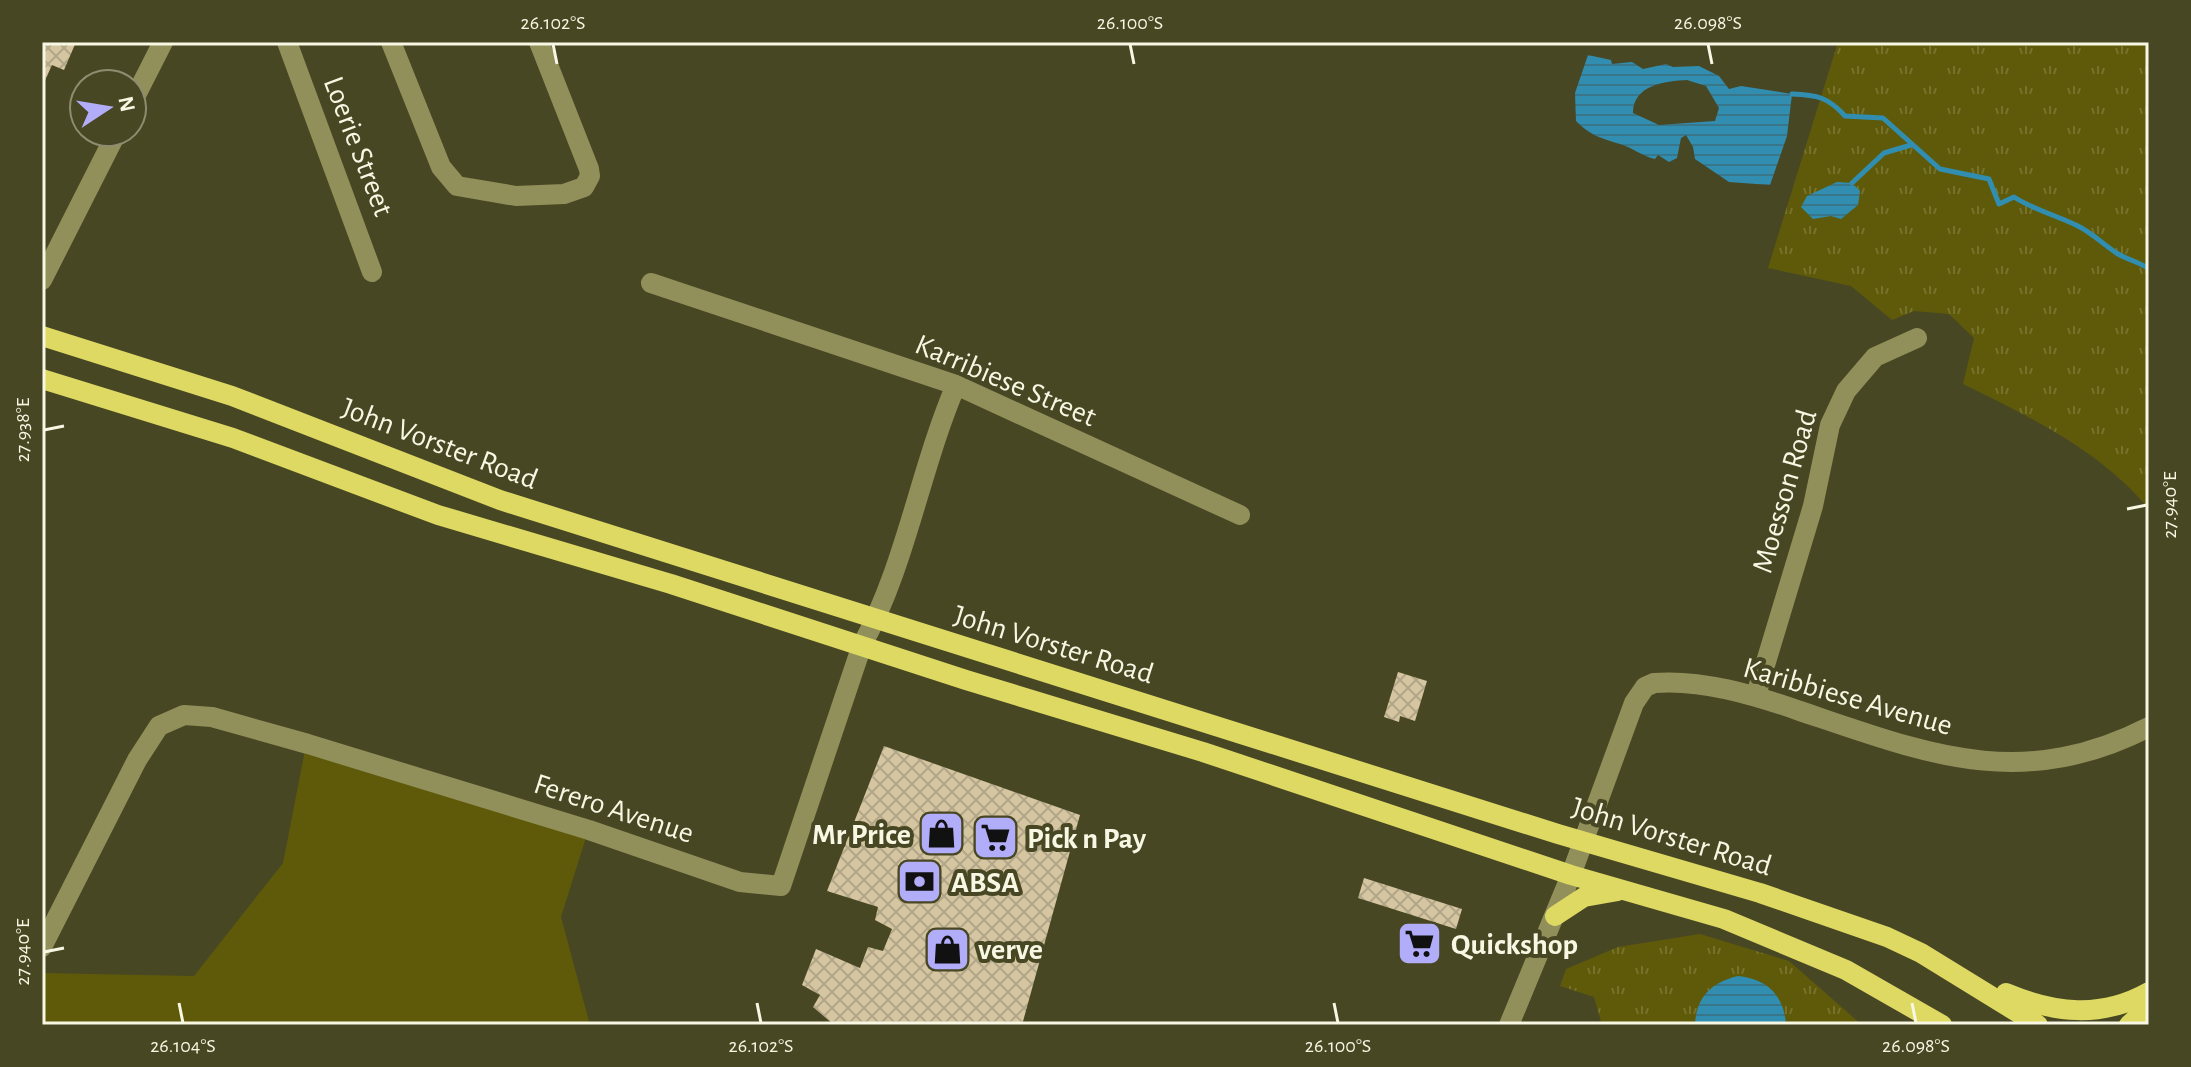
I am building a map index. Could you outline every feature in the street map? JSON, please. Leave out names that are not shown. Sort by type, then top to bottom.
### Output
[{"type":"main road","name":"John Vorster Road","points":[[42,336],[232,396],[500,500],[1584,842],[1760,893],[1874,932],[1943,966],[2038,1025]]},
{"type":"main road","name":"John Vorster Road","points":[[42,379],[233,438],[438,515],[1203,752],[1571,875],[1724,919],[1813,955],[1882,989],[1942,1025]]},
{"type":"main road","points":[[1555,916],[1584,897],[1634,891]]},
{"type":"main road","points":[[1943,966],[2045,1008],[2074,1012],[2105,1008],[2149,992]]},
{"type":"main road","points":[[1882,989],[1922,1025]]},
{"type":"main road","points":[[2129,1025],[2149,1007]]},
{"type":"street","points":[[148,72],[163,42]]},
{"type":"street","name":"Loerie Street","points":[[287,42],[372,272]]},
{"type":"street","points":[[391,42],[441,167],[457,186],[516,196],[564,194],[584,187],[590,176],[589,169],[539,42]]},
{"type":"street","points":[[42,280],[109,148]]},
{"type":"street","name":"Karribiese Street","points":[[651,283],[956,385],[1240,515]]},
{"type":"street","name":"Moesson Road","points":[[1756,695],[1813,506],[1830,425],[1846,391],[1875,357],[1917,338]]},
{"type":"street","name":"Ferero Avenue","points":[[42,947],[144,748],[159,726],[184,715],[212,717],[308,744],[589,830],[740,882],[781,886],[862,645],[876,619],[932,441],[956,385]]},
{"type":"street","name":"Karibbiese Avenue","points":[[1584,842],[1634,703],[1645,687],[1664,682],[1756,695],[1933,754],[1976,762],[2015,764],[2075,756],[2116,744],[2149,727]]},
{"type":"street","points":[[1509,1025],[1584,842]]},
{"type":"green space","points":[[1838,42],[2149,42],[2149,509],[2109,469],[2086,452],[2038,422],[1963,384],[1974,338],[1949,314],[1914,311],[1892,320],[1851,286],[1768,268]]},
{"type":"green space","points":[[306,745],[588,831],[561,917],[590,1025],[42,1025],[42,973],[194,976],[283,863]]},
{"type":"green space","points":[[1700,934],[1789,961],[1862,1025],[1602,1025],[1594,997],[1560,986],[1566,969],[1618,947]]},
{"type":"water","points":[[1588,55],[1611,60],[1612,64],[1632,62],[1643,69],[1666,64],[1673,67],[1699,66],[1719,76],[1729,89],[1741,86],[1792,94],[1787,136],[1770,185],[1729,182],[1695,159],[1686,135],[1681,138],[1677,158],[1669,162],[1658,155],[1655,159],[1650,158],[1596,136],[1576,121],[1575,93]],"holes":[[[1687,80],[1706,86],[1719,108],[1715,121],[1659,125],[1633,113],[1638,96],[1652,86]]]},
{"type":"water","points":[[1837,182],[1852,183],[1860,191],[1858,205],[1841,219],[1831,216],[1813,219],[1801,207],[1807,196]]},
{"type":"water","points":[[1738,976],[1757,981],[1772,990],[1782,1005],[1786,1025],[1695,1025],[1698,1006],[1707,992],[1720,982]]},
{"type":"building","points":[[45,42],[76,42],[64,70],[52,65],[42,87]]},
{"type":"building","points":[[1398,672],[1427,681],[1415,721],[1400,716],[1399,722],[1384,717]]},
{"type":"building","points":[[884,746],[1080,815],[1022,1025],[834,1025],[813,1007],[820,995],[802,985],[816,949],[860,968],[868,947],[883,951],[892,929],[875,920],[878,907],[827,891]]},
{"type":"building","points":[[1364,878],[1462,909],[1456,929],[1358,898]]},
{"type":"waterway","points":[[1792,94],[1822,98],[1845,116],[1883,118],[1940,169],[1989,179],[1999,204],[2014,197],[2078,226],[2119,254],[2149,269]]},
{"type":"waterway","points":[[1852,183],[1884,153],[1911,145]]},
{"type":"place","name":"Mr Price","points":[[942,834]]},
{"type":"place","name":"Pick n Pay","points":[[996,838]]},
{"type":"place","name":"ABSA","points":[[920,882]]},
{"type":"place","name":"Quickshop","points":[[1420,944]]},
{"type":"place","name":"verve","points":[[947,949]]}]
